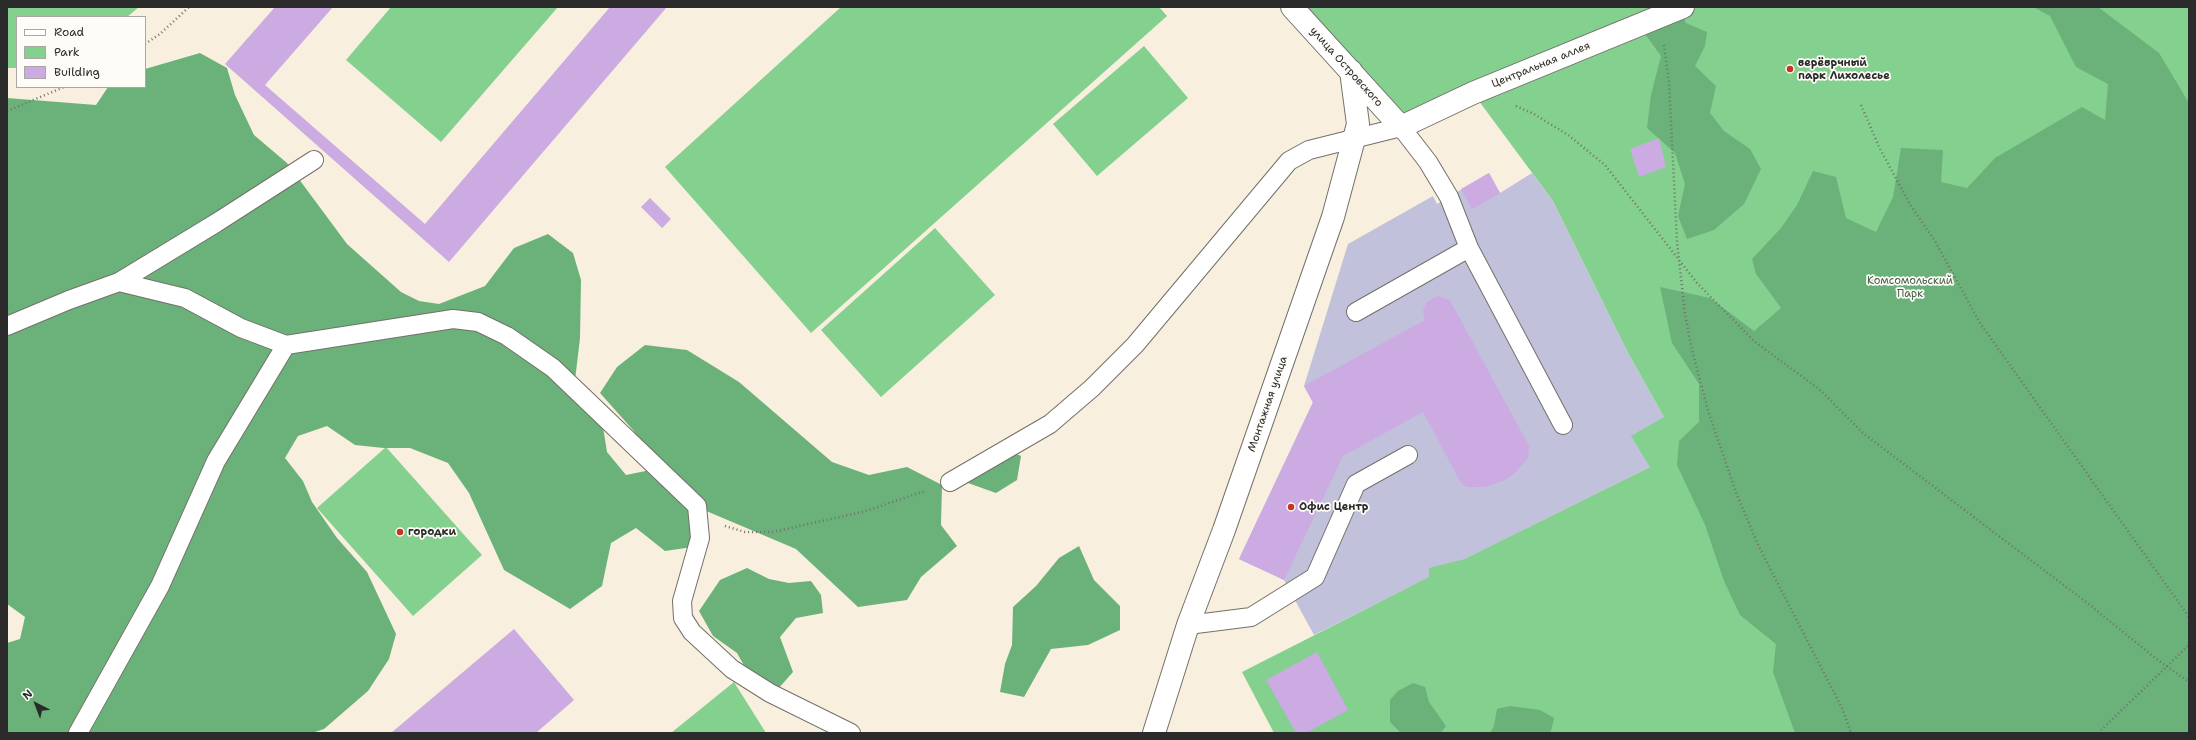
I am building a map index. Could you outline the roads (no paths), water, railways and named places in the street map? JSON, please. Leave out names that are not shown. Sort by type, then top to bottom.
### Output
[{"type":"street","name":"улица Островского","points":[[1292,7],[1401,127]]},
{"type":"street","name":"Центральная аллея","points":[[1401,127],[1473,92],[1683,7]]},
{"type":"street","name":"Монтажная улица","points":[[1154,733],[1188,625],[1224,530],[1333,217],[1358,124],[1351,71]]},
{"type":"lane","points":[[950,482],[1050,424],[1092,388],[1135,345],[1288,161],[1309,150],[1401,127],[1428,162],[1449,197],[1469,248],[1564,425]]},
{"type":"lane","points":[[7,326],[69,300],[119,282],[216,223],[314,160]]},
{"type":"lane","points":[[1356,312],[1469,248]]},
{"type":"lane","points":[[119,282],[185,298],[241,328],[286,345],[453,319],[478,322],[507,336],[553,368],[697,506],[700,538],[682,601],[683,618],[692,632],[732,669],[770,693],[851,733]]},
{"type":"lane","points":[[78,733],[160,586],[216,460],[286,345]]},
{"type":"lane","points":[[1188,625],[1251,617],[1315,577],[1356,484],[1408,455]]},
{"type":"place","name":"верёврчный парк Лихолесье","points":[[1790,69]]},
{"type":"place","name":"Офис Центр","points":[[1291,507]]},
{"type":"place","name":"городки","points":[[400,532]]},
{"type":"park label","name":"Комсомольский Парк","points":[[1910,287]]}]
